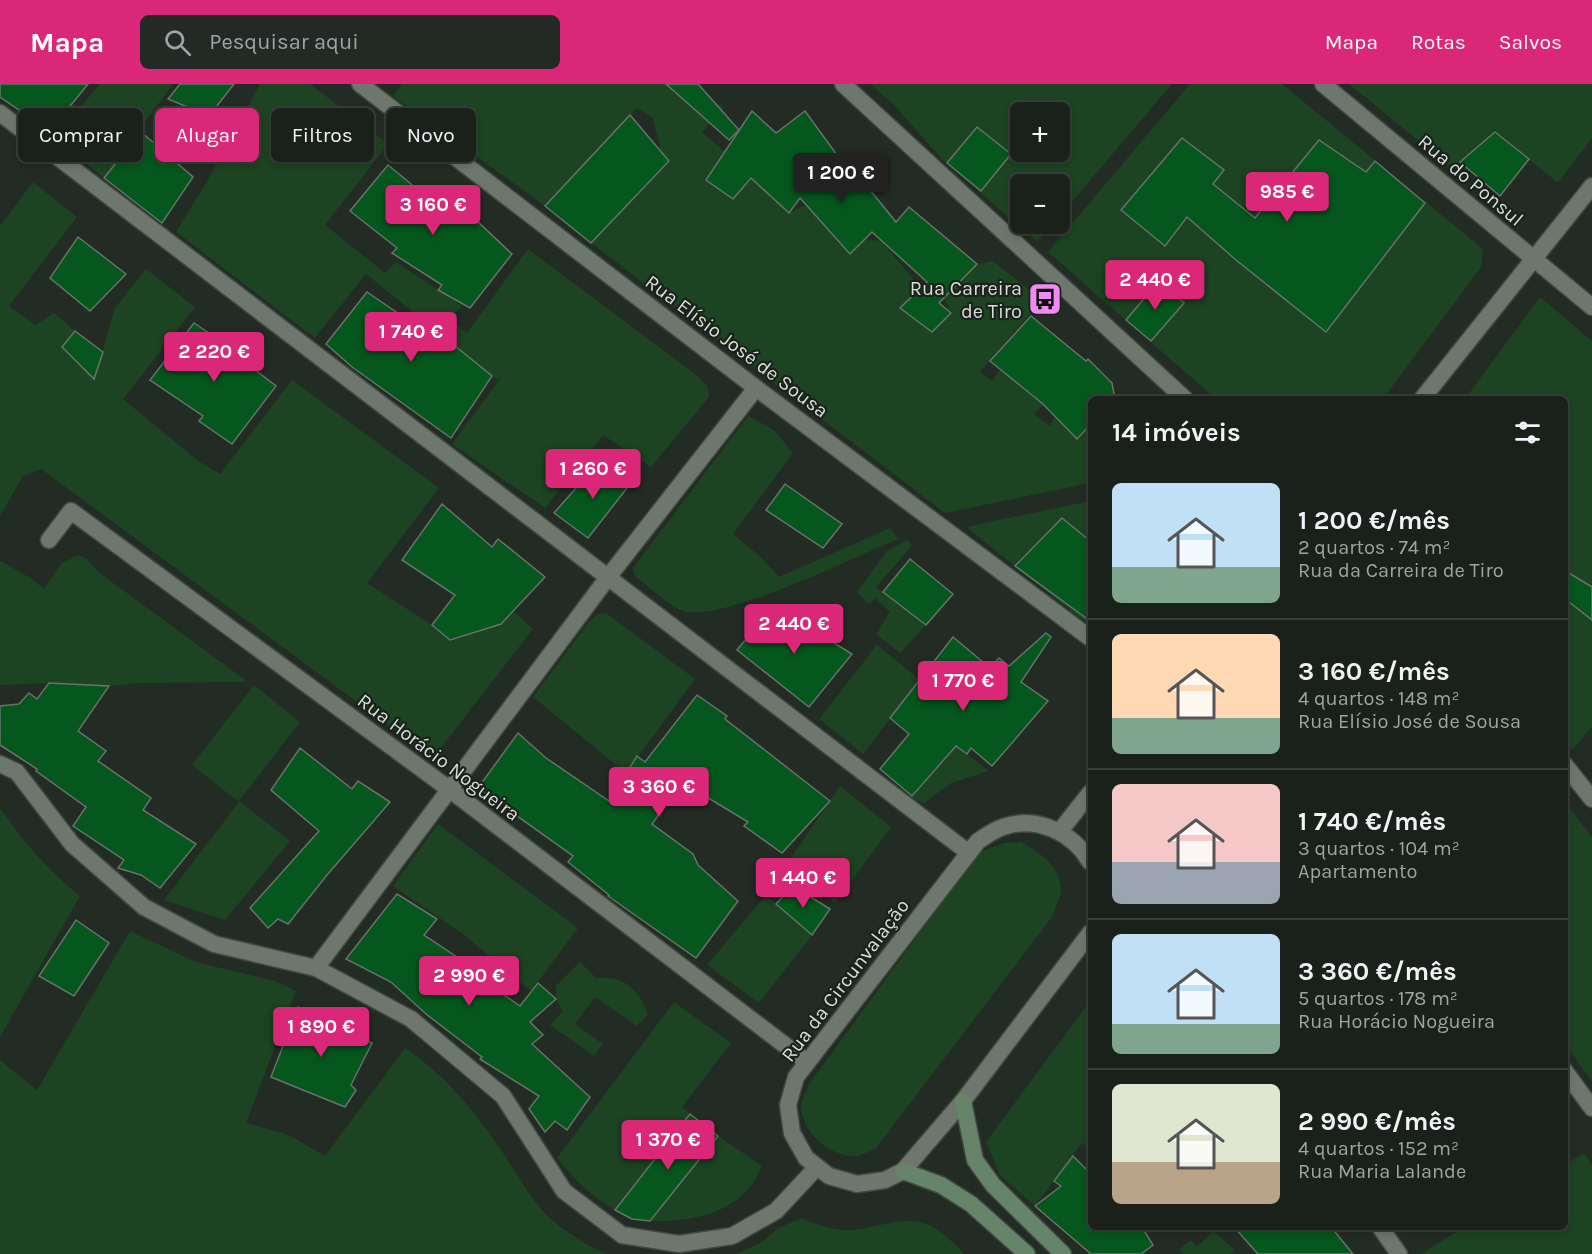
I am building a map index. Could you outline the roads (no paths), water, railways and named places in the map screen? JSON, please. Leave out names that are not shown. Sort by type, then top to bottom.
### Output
[{"type":"main road","points":[[963,1101],[975,1160],[993,1185],[1063,1254]]},
{"type":"main road","points":[[903,1171],[941,1185],[971,1204],[1028,1254]]},
{"type":"street","name":"Rua Elísio José de Sousa","points":[[360,84],[756,388],[1088,637]]},
{"type":"street","points":[[843,84],[1182,396]]},
{"type":"street","name":"Rua do Ponsul","points":[[1323,84],[1592,307]]},
{"type":"street","points":[[0,113],[969,853]]},
{"type":"street","points":[[1424,396],[1592,186]]},
{"type":"street","points":[[315,968],[609,576],[756,388]]},
{"type":"street","name":"Rua Horácio Nogueira","points":[[49,540],[71,511],[449,789],[807,1062]]},
{"type":"street","points":[[0,764],[17,772],[72,844],[144,907],[214,944],[315,968],[411,1019],[503,1096],[564,1191],[622,1235],[679,1244],[732,1236],[776,1211],[817,1167]]},
{"type":"street","points":[[1568,769],[1592,799]]},
{"type":"street","points":[[1581,785],[1592,771]]},
{"type":"street","points":[[1060,831],[1088,796]]},
{"type":"street","name":"Rua da Circunvalação","points":[[1088,850],[1060,831],[1032,823],[1003,827],[978,841],[796,1077],[788,1104],[792,1133],[806,1158],[829,1176],[857,1184],[885,1180],[903,1171],[963,1101],[1088,941]]},
{"type":"street","points":[[1568,1075],[1592,1108]]},
{"type":"street","points":[[1382,1230],[1399,1254]]},
{"type":"place","name":"Rua Carreira de Tiro","points":[[1045,299]]}]
